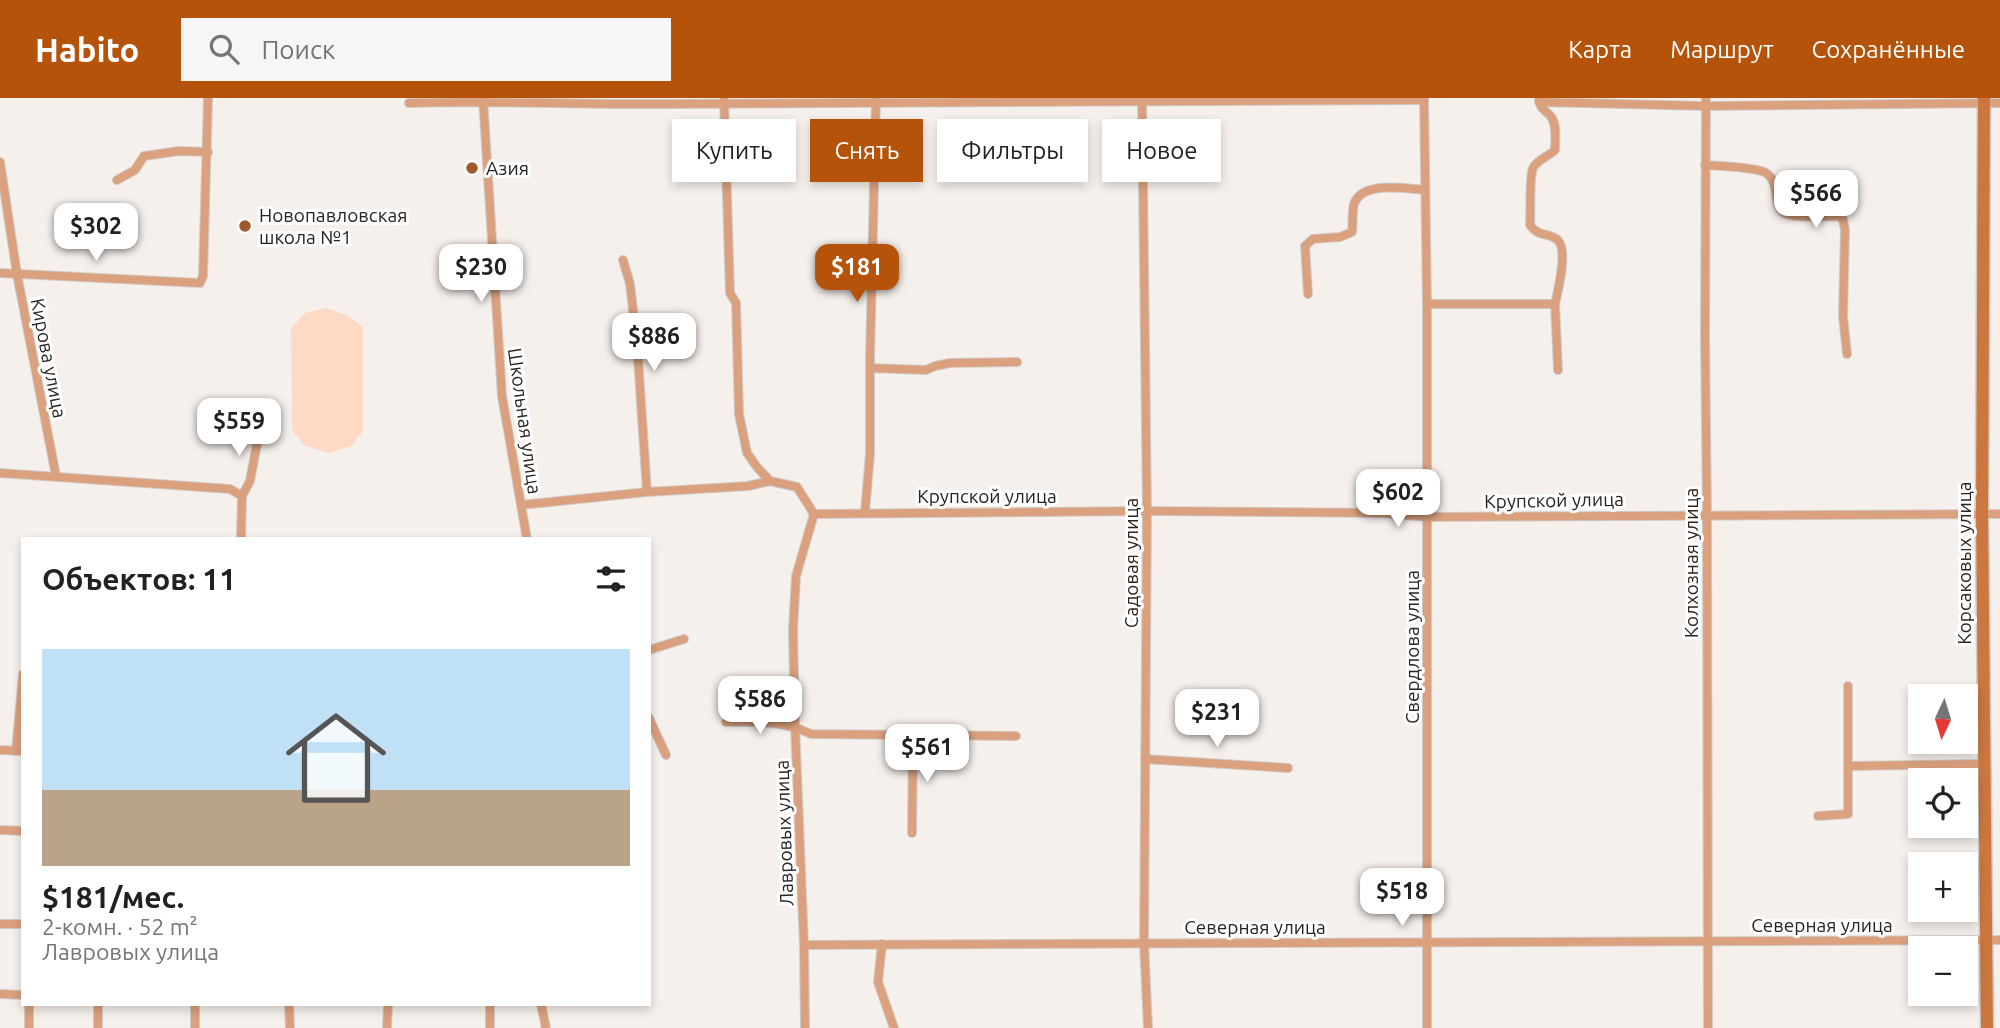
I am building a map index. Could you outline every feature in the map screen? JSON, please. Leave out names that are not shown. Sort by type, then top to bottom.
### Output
[{"type":"street","points":[[0,273],[200,283],[203,276],[208,98]]},
{"type":"street","points":[[409,103],[483,100],[588,105],[724,101],[1022,103],[1142,99],[1424,99]]},
{"type":"street","name":"Садовая улица","points":[[1142,99],[1147,511],[1144,943],[1148,1028]]},
{"type":"street","name":"Свердлова улица","points":[[1424,99],[1428,517],[1427,1028]]},
{"type":"street","name":"Школьная улица","points":[[483,100],[502,396],[527,537]]},
{"type":"street","points":[[865,512],[870,453],[876,100]]},
{"type":"street","points":[[1559,370],[1555,304],[1562,249],[1555,238],[1540,234],[1530,225],[1533,169],[1555,150],[1555,128],[1551,117],[1541,108],[1539,100],[2000,103]]},
{"type":"street","points":[[724,101],[730,293],[736,303],[739,414],[747,453],[770,481]]},
{"type":"street","name":"Корсаковых улица","points":[[1984,101],[1982,514],[1985,764],[1993,940],[1987,1028]]},
{"type":"street","name":"Колхозная улица","points":[[1706,102],[1704,337],[1708,1028]]},
{"type":"street","points":[[117,180],[135,170],[144,156],[179,151],[208,152]]},
{"type":"street","name":"Кирова улица","points":[[0,162],[17,274],[56,477]]},
{"type":"street","points":[[1705,165],[1762,170],[1772,178],[1777,191],[1778,206],[1783,212],[1791,215],[1838,216],[1843,219],[1843,316],[1847,354]]},
{"type":"street","points":[[1308,294],[1305,246],[1313,239],[1340,237],[1352,232],[1354,203],[1362,192],[1376,188],[1425,190]]},
{"type":"street","points":[[623,260],[631,284],[647,492]]},
{"type":"street","points":[[1427,304],[1555,304]]},
{"type":"street","points":[[870,368],[926,370],[950,363],[1017,362]]},
{"type":"street","points":[[241,537],[242,496],[250,481],[260,428]]},
{"type":"street","points":[[0,473],[230,489],[242,496]]},
{"type":"street","points":[[521,505],[647,492],[748,486],[770,481],[797,487],[814,514]]},
{"type":"street","name":"Крупской улица","points":[[814,514],[1147,511],[1383,513],[1428,517],[2000,514]]},
{"type":"street","name":"Лавровых улица","points":[[805,1028],[793,630],[796,576],[814,514]]},
{"type":"street","points":[[651,649],[684,639]]},
{"type":"street","points":[[1818,816],[1848,814],[1849,686]]},
{"type":"street","points":[[726,722],[762,721],[795,726],[811,733],[1016,736]]},
{"type":"street","points":[[651,723],[666,755]]},
{"type":"street","points":[[0,750],[20,751],[21,725]]},
{"type":"street","points":[[912,833],[913,735]]},
{"type":"street","points":[[1144,759],[1288,768]]},
{"type":"street","points":[[1849,766],[1985,764]]},
{"type":"street","points":[[0,830],[21,831]]},
{"type":"street","points":[[0,924],[21,925]]},
{"type":"street","name":"Северная улица","points":[[804,944],[1993,940]]},
{"type":"street","points":[[882,944],[878,982],[894,1028]]},
{"type":"street","points":[[0,994],[21,995]]},
{"type":"street","points":[[29,1006],[29,1028]]},
{"type":"street","points":[[98,1028],[99,1006]]},
{"type":"street","points":[[195,1006],[195,1028]]},
{"type":"street","points":[[289,1006],[290,1028]]},
{"type":"street","points":[[387,1006],[387,1028]]},
{"type":"street","points":[[490,1028],[491,1006]]},
{"type":"street","points":[[541,1006],[546,1028]]},
{"type":"shaded area","points":[[326,308],[346,315],[363,327],[363,431],[351,446],[329,453],[305,446],[292,430],[291,328],[305,313]]},
{"type":"place","name":"Азия","points":[[472,168]]},
{"type":"place","name":"Новопавловская школа №1","points":[[245,226]]}]
